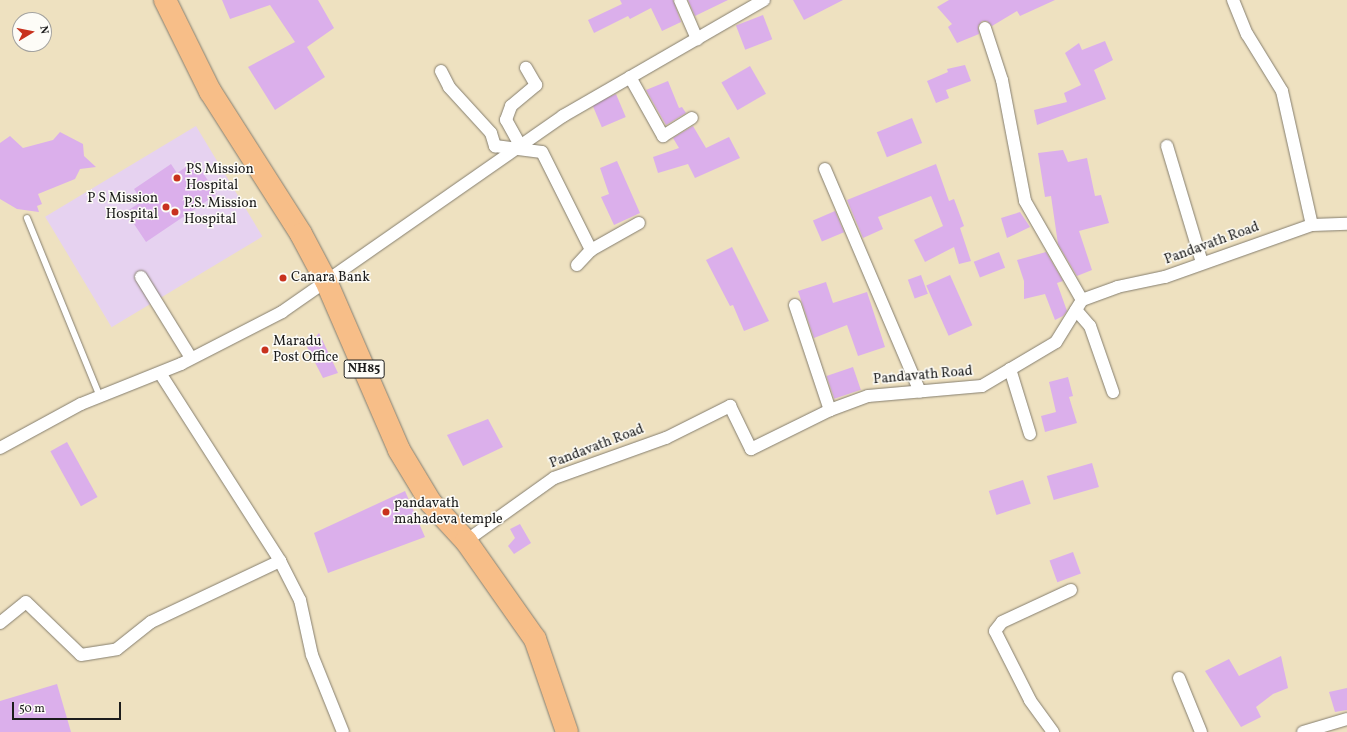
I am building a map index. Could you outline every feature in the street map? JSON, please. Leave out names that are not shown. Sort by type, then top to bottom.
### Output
[{"type":"highway","name":"NH85","points":[[165,0],[210,91],[301,234],[326,281],[399,450],[430,503],[466,541],[535,639],[567,732]]},
{"type":"street","points":[[680,0],[697,39]]},
{"type":"street","points":[[0,448],[100,396],[160,373],[282,312],[563,116],[764,0]]},
{"type":"street","points":[[1233,0],[1248,34],[1282,90],[1312,224]]},
{"type":"street","points":[[985,28],[1002,80],[1025,201],[1090,326],[1113,392]]},
{"type":"street","points":[[517,147],[506,120],[512,106],[536,85],[526,68]]},
{"type":"street","points":[[441,70],[449,87],[490,133],[496,146],[517,147],[542,152],[591,250]]},
{"type":"street","points":[[630,77],[663,136],[692,118]]},
{"type":"street","points":[[1167,146],[1202,263]]},
{"type":"street","points":[[825,169],[920,392]]},
{"type":"street","points":[[577,265],[591,250],[639,223]]},
{"type":"street","name":"Pandavath Road","points":[[466,541],[554,478],[666,438],[730,406],[751,449],[830,410],[868,396],[982,386],[1056,342],[1079,305],[1117,287],[1166,277],[1312,224],[1347,224]]},
{"type":"street","points":[[141,277],[191,358]]},
{"type":"street","points":[[795,304],[830,410]]},
{"type":"street","points":[[1010,370],[1030,434]]},
{"type":"street","points":[[160,373],[280,561],[300,600],[312,655],[343,732]]},
{"type":"street","points":[[0,623],[26,602],[82,655],[117,649],[151,622],[280,561]]},
{"type":"street","points":[[1053,732],[1030,700],[995,631],[1002,622],[1071,590]]},
{"type":"street","points":[[1179,678],[1201,732]]},
{"type":"street","points":[[1303,732],[1347,719]]},
{"type":"lane","points":[[27,218],[100,396]]},
{"type":"shaded area","name":"PS Mission Hospital","points":[[196,126],[262,237],[112,327],[45,217]]},
{"type":"building","points":[[222,0],[318,0],[334,28],[307,47],[325,77],[275,110],[248,67],[295,42],[270,5],[230,19]]},
{"type":"building","points":[[620,0],[673,0],[681,22],[662,31],[651,8],[630,19],[628,16],[594,33],[588,20],[622,4]]},
{"type":"building","points":[[688,0],[728,0],[695,16]]},
{"type":"building","points":[[793,0],[843,0],[804,20]]},
{"type":"building","points":[[949,0],[1055,0],[1020,16],[1017,11],[992,26],[987,21],[982,21],[978,26],[979,34],[957,43],[948,27],[952,24],[937,7]]},
{"type":"building","points":[[763,15],[772,39],[745,50],[736,25]]},
{"type":"building","points":[[1105,41],[1113,60],[1094,70],[1106,99],[1037,125],[1034,110],[1067,102],[1064,93],[1081,85],[1065,53],[1079,43],[1082,50]]},
{"type":"building","points":[[965,65],[971,81],[946,90],[949,98],[936,103],[927,81],[948,72],[947,69]]},
{"type":"building","points":[[750,66],[766,94],[737,110],[721,82]]},
{"type":"building","points":[[668,81],[679,108],[682,107],[686,113],[666,125],[646,90]]},
{"type":"building","points":[[616,94],[626,117],[602,127],[592,104]]},
{"type":"building","points":[[912,118],[922,143],[887,157],[877,132]]},
{"type":"building","points":[[693,126],[706,148],[729,137],[740,158],[695,178],[688,164],[658,173],[653,157],[679,148],[673,138]]},
{"type":"building","points":[[60,132],[83,144],[84,156],[96,167],[80,169],[75,179],[38,194],[42,204],[37,206],[39,212],[17,209],[0,199],[0,143],[10,136],[23,148],[53,140]]},
{"type":"building","points":[[1063,150],[1068,162],[1087,158],[1095,196],[1101,195],[1109,223],[1079,231],[1092,270],[1077,276],[1058,244],[1051,196],[1045,197],[1038,153]]},
{"type":"building","name":"P S Mission Hospital","points":[[195,161],[217,194],[146,242],[126,212],[142,201],[134,189],[171,164],[177,173]]},
{"type":"building","points":[[617,161],[640,213],[614,225],[601,197],[609,194],[600,168]]},
{"type":"building","points":[[936,164],[949,201],[954,199],[964,226],[960,228],[971,261],[959,264],[954,247],[925,262],[914,240],[943,226],[931,196],[878,217],[883,229],[863,238],[847,200]]},
{"type":"building","points":[[835,211],[844,232],[822,242],[813,220]]},
{"type":"building","points":[[1020,212],[1030,227],[1007,238],[1001,218]]},
{"type":"building","points":[[732,247],[769,321],[744,331],[733,305],[730,306],[706,260]]},
{"type":"building","points":[[999,252],[1005,268],[980,278],[974,262]]},
{"type":"building","points":[[1046,252],[1063,281],[1057,283],[1067,311],[1063,316],[1055,320],[1045,294],[1024,299],[1024,281],[1017,260]]},
{"type":"building","points":[[921,275],[928,294],[915,299],[908,280]]},
{"type":"building","points":[[950,275],[972,325],[949,336],[926,286]]},
{"type":"building","points":[[826,282],[833,303],[867,292],[885,347],[858,356],[847,325],[814,338],[798,291]]},
{"type":"building","points":[[319,333],[338,373],[323,378],[307,347]]},
{"type":"building","points":[[853,367],[861,390],[834,399],[827,376]]},
{"type":"building","points":[[1068,377],[1073,396],[1069,397],[1077,423],[1045,432],[1041,416],[1056,412],[1049,382]]},
{"type":"building","points":[[488,419],[503,447],[463,466],[447,435]]},
{"type":"building","points":[[67,442],[98,497],[81,506],[50,451]]},
{"type":"building","points":[[1092,463],[1099,487],[1054,500],[1047,476]]},
{"type":"building","points":[[1023,480],[1031,504],[996,515],[989,491]]},
{"type":"building","name":"pandavath mahadeva temple","points":[[405,491],[425,537],[328,573],[314,533]]},
{"type":"building","points":[[520,524],[531,543],[514,554],[508,546],[515,538],[510,529]]},
{"type":"building","points":[[1073,552],[1081,574],[1057,582],[1050,561]]},
{"type":"building","points":[[1281,656],[1288,688],[1273,694],[1256,707],[1261,717],[1241,727],[1205,671],[1229,659],[1239,676]]},
{"type":"building","points":[[57,684],[71,732],[0,732],[0,701]]},
{"type":"building","points":[[1347,688],[1347,710],[1335,712],[1329,692]]},
{"type":"place","name":"PS Mission Hospital","points":[[177,178]]},
{"type":"place","name":"P S Mission Hospital","points":[[166,207]]},
{"type":"place","name":"P.S. Mission Hospital","points":[[175,212]]},
{"type":"place","name":"Canara Bank","points":[[283,278]]},
{"type":"place","name":"Maradu Post Office","points":[[265,350]]},
{"type":"place","name":"pandavath mahadeva temple","points":[[386,512]]}]
